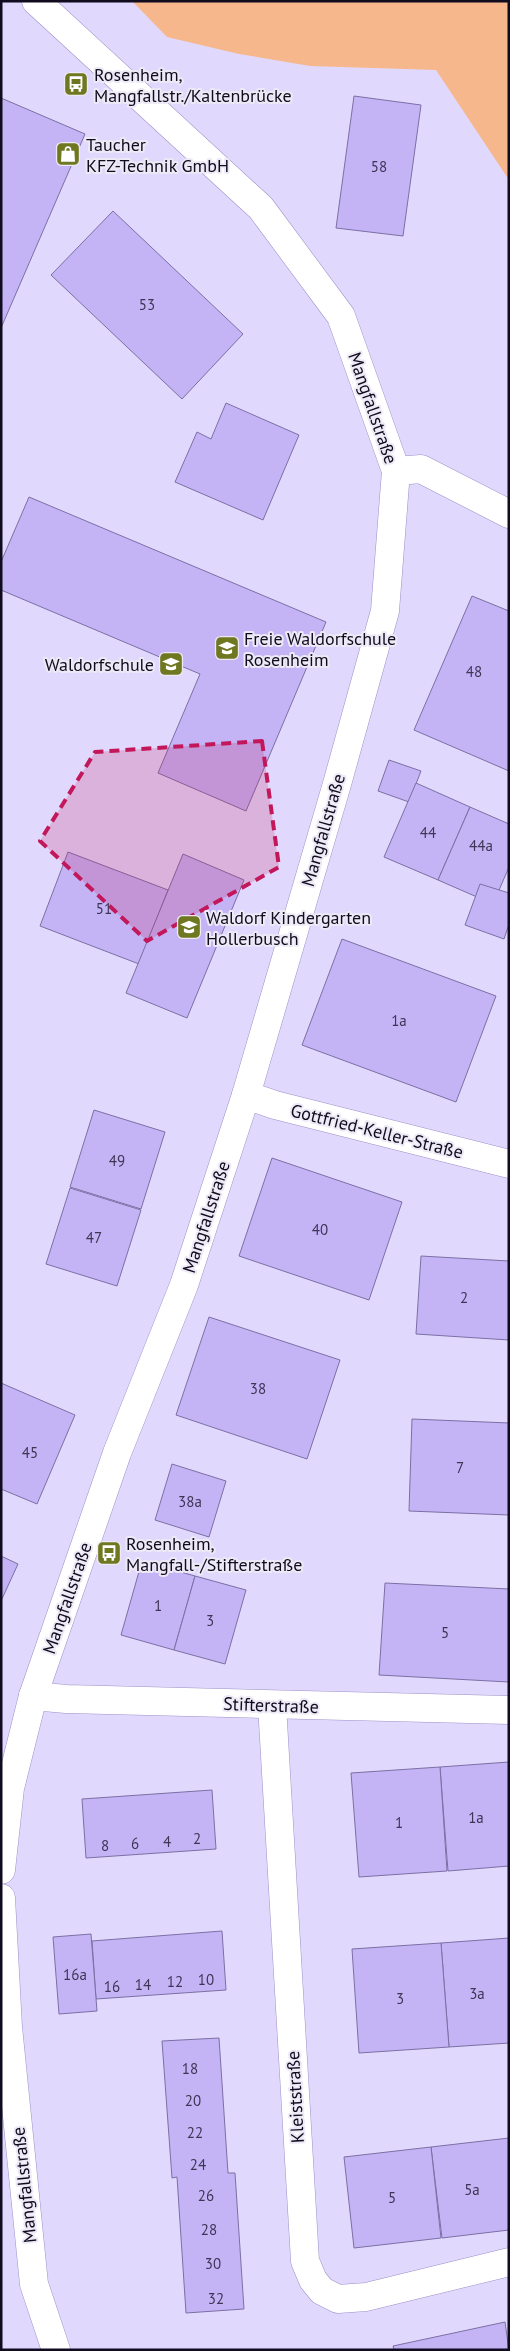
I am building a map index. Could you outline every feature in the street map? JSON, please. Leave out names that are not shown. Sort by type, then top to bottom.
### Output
[{"type":"street","name":"Mangfallstraße","points":[[1,1870],[10,1788],[33,1696],[117,1453],[184,1285],[246,1095],[385,611],[396,472],[341,316],[261,208],[36,1]]},
{"type":"street","points":[[396,472],[421,469],[509,514]]},
{"type":"street","name":"Gottfried-Keller-Straße","points":[[246,1095],[275,1105],[509,1164]]},
{"type":"street","name":"Stifterstraße","points":[[33,1696],[66,1699],[509,1710]]},
{"type":"street","name":"Kleiststraße","points":[[272,1705],[305,2261],[313,2280],[322,2291],[338,2299],[366,2297],[509,2262]]},
{"type":"street","name":"Mangfallstraße","points":[[1,1898],[3,2002],[34,2284],[56,2350]]},
{"type":"highlighted area","points":[[262,741],[279,867],[147,941],[40,841],[95,752]]},
{"type":"shaded area","points":[[132,1],[509,1],[509,180],[436,70],[310,66],[239,54],[167,37]]},
{"type":"building","points":[[354,96],[421,105],[403,236],[336,228]]},
{"type":"building","points":[[1,98],[85,134],[1,328]]},
{"type":"building","points":[[113,211],[243,334],[182,399],[51,275]]},
{"type":"building","points":[[226,403],[299,435],[263,520],[175,482],[197,432],[211,439]]},
{"type":"building","name":"Freie Waldorfschule Rosenheim","points":[[29,497],[326,622],[246,811],[158,773],[200,674],[1,590],[1,562]]},
{"type":"building","points":[[472,596],[509,611],[509,771],[414,730]]},
{"type":"building","points":[[389,760],[421,771],[409,802],[378,791]]},
{"type":"building","points":[[416,783],[470,807],[438,880],[384,857]]},
{"type":"building","points":[[470,807],[509,824],[509,867],[493,904],[438,880]]},
{"type":"building","points":[[68,852],[168,890],[139,964],[40,926]]},
{"type":"building","name":"Waldorf Kindergarten Hollerbusch","points":[[183,854],[244,880],[187,1018],[126,993]]},
{"type":"building","points":[[480,884],[509,893],[509,924],[504,939],[465,925]]},
{"type":"building","points":[[342,939],[496,996],[456,1102],[302,1045]]},
{"type":"building","points":[[94,1110],[165,1132],[141,1209],[70,1187]]},
{"type":"building","points":[[272,1158],[402,1202],[369,1300],[239,1256]]},
{"type":"building","points":[[70,1188],[141,1210],[117,1286],[46,1264]]},
{"type":"building","points":[[421,1256],[509,1261],[509,1340],[416,1334]]},
{"type":"building","points":[[209,1317],[340,1360],[307,1459],[176,1415]]},
{"type":"building","points":[[1,1383],[75,1415],[37,1504],[1,1489]]},
{"type":"building","points":[[412,1419],[509,1423],[509,1515],[409,1511]]},
{"type":"building","points":[[172,1464],[226,1481],[209,1537],[155,1520]]},
{"type":"building","points":[[1,1556],[18,1564],[1,1601]]},
{"type":"building","points":[[142,1561],[195,1576],[174,1650],[121,1635]]},
{"type":"building","points":[[195,1576],[246,1590],[225,1664],[174,1650]]},
{"type":"building","points":[[385,1583],[509,1589],[509,1682],[379,1675]]},
{"type":"building","points":[[509,1762],[509,1866],[448,1871],[440,1767]]},
{"type":"building","points":[[440,1767],[447,1871],[359,1877],[351,1773]]},
{"type":"building","points":[[212,1790],[216,1849],[86,1858],[82,1799]]},
{"type":"building","points":[[222,1931],[226,1990],[96,1999],[92,1941]]},
{"type":"building","points":[[91,1934],[97,2011],[59,2014],[53,1937]]},
{"type":"building","points":[[509,1938],[509,2043],[449,2047],[441,1943]]},
{"type":"building","points":[[441,1943],[449,2047],[359,2053],[352,1949]]},
{"type":"building","points":[[219,2038],[228,2173],[235,2173],[244,2309],[186,2313],[177,2177],[172,2178],[162,2041]]},
{"type":"building","points":[[509,2138],[509,2230],[442,2238],[431,2147]]},
{"type":"building","points":[[431,2147],[441,2238],[354,2248],[344,2157]]},
{"type":"building","points":[[505,2322],[509,2350],[394,2350],[393,2346]]},
{"type":"place","name":"Rosenheim, Mangfallstr./Kaltenbrücke","points":[[76,84]]},
{"type":"place","name":"Taucher KFZ-Technik GmbH","points":[[68,154]]},
{"type":"place","name":"Freie Waldorfschule Rosenheim","points":[[227,648]]},
{"type":"place","name":"Waldorfschule","points":[[171,664]]},
{"type":"place","name":"Waldorf Kindergarten Hollerbusch","points":[[189,927]]},
{"type":"place","name":"Rosenheim, Mangfall-/Stifterstraße","points":[[109,1553]]}]
